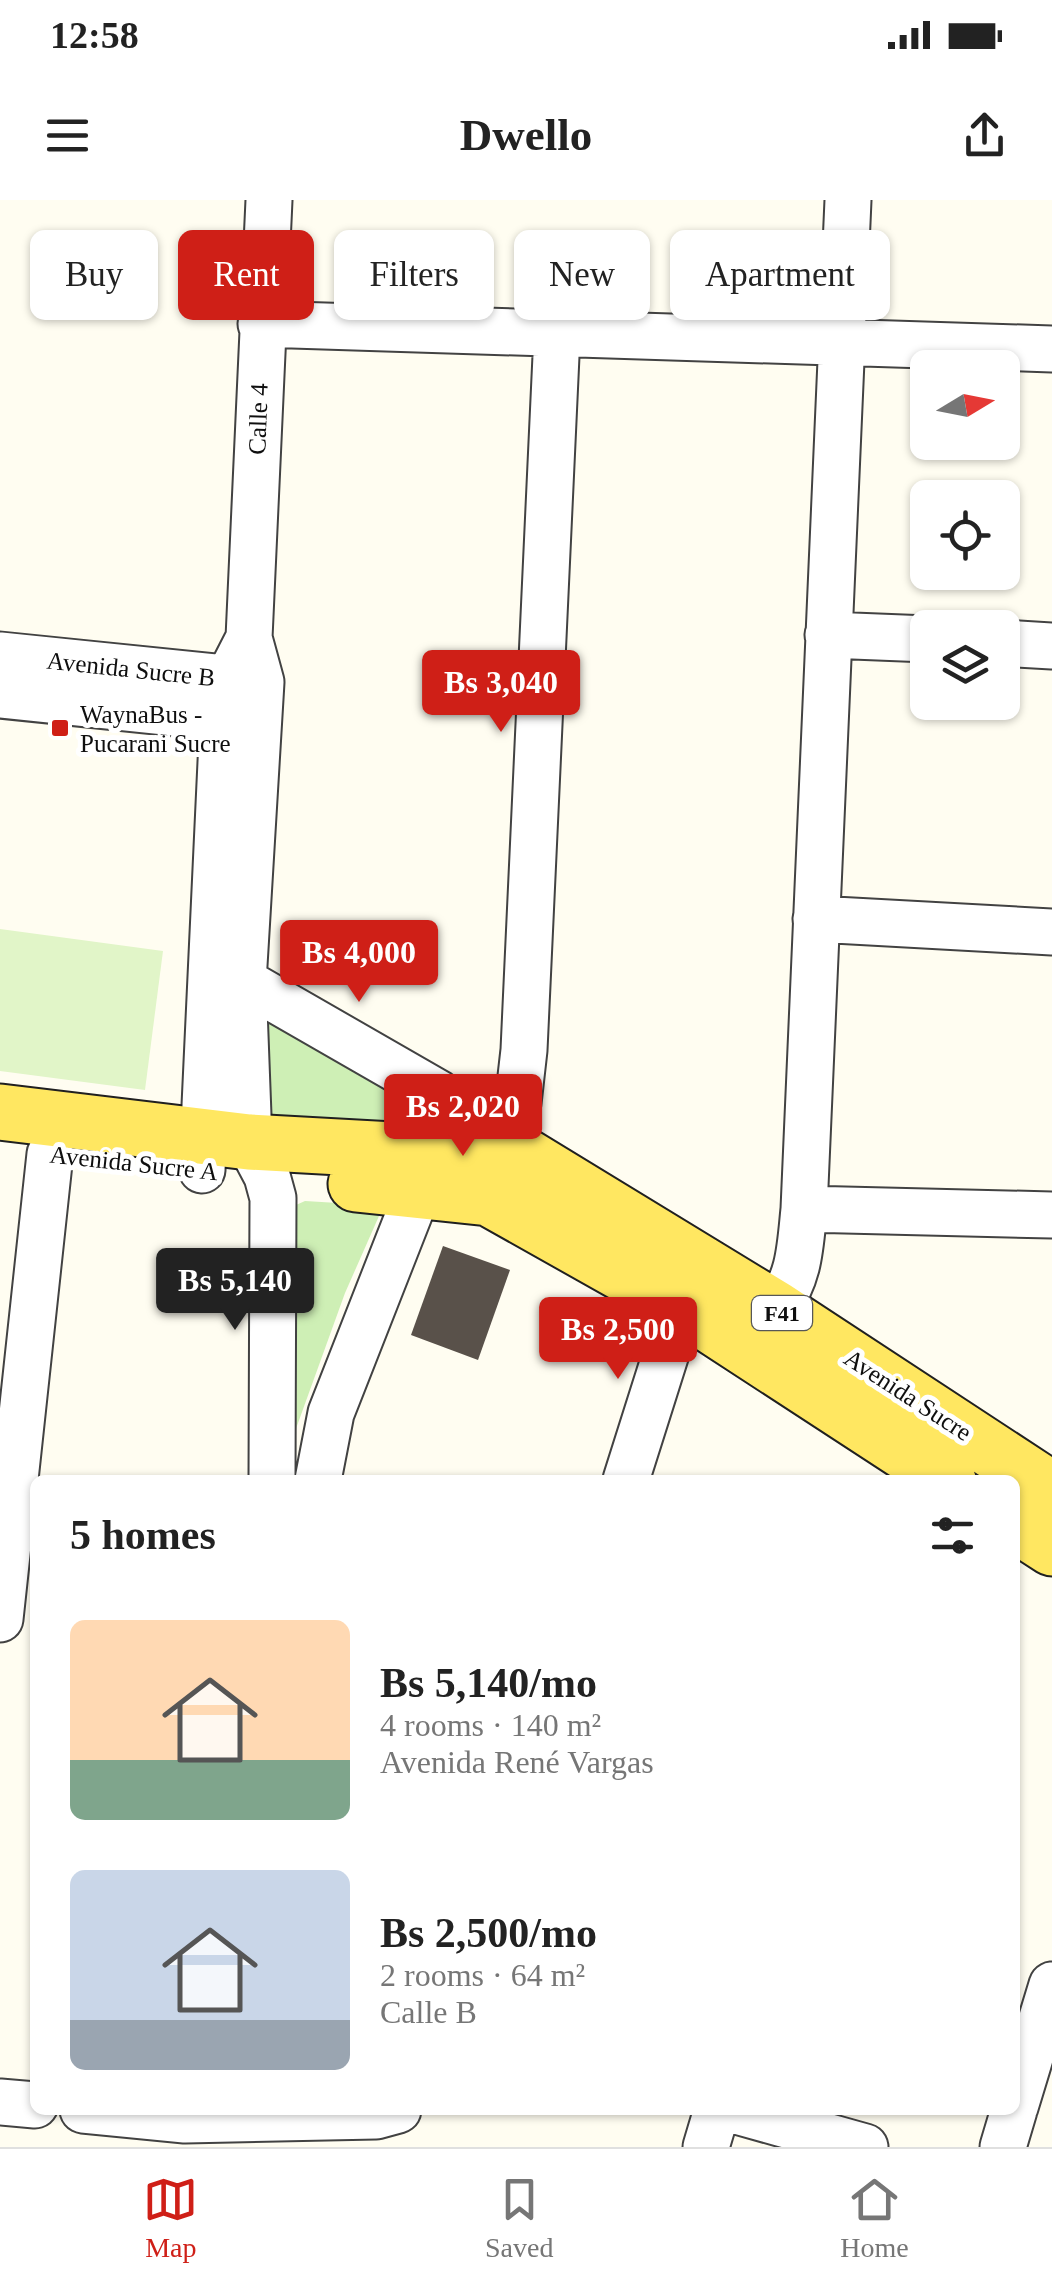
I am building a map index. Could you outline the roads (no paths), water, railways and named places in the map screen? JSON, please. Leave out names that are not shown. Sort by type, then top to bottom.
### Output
[{"type":"main road","name":"Avenida Sucre A","points":[[0,1112],[230,1156]]},
{"type":"main road","name":"F41","points":[[424,1171],[507,1145]]},
{"type":"main road","name":"Avenida Sucre","points":[[507,1145],[776,1309],[1052,1490]]},
{"type":"main road","name":"Avenida Sucre A","points":[[25,1152],[230,1156]]},
{"type":"main road","name":"F41","points":[[230,1156],[424,1171],[489,1198],[681,1306]]},
{"type":"main road","name":"Avenida Sucre","points":[[681,1306],[931,1475]]},
{"type":"main road","points":[[1020,1527],[1052,1548]]},
{"type":"street","name":"Calle 4","points":[[268,200],[249,638],[227,972],[230,1156],[274,1198],[272,1475]]},
{"type":"street","points":[[776,1309],[790,1290],[799,1260],[804,1209],[848,200]]},
{"type":"street","points":[[262,324],[1052,349]]},
{"type":"street","points":[[489,1198],[518,1103],[524,1050],[558,334]]},
{"type":"street","points":[[828,634],[910,639]]},
{"type":"street","points":[[1020,644],[1052,646]]},
{"type":"street","name":"Avenida Sucre B","points":[[0,655],[243,700]]},
{"type":"street","name":"Avenida Sucre B","points":[[0,694],[243,700]]},
{"type":"street","points":[[816,919],[1052,932]]},
{"type":"street","points":[[227,972],[438,1093],[507,1145]]},
{"type":"street","points":[[319,1475],[331,1412],[424,1171],[438,1093]]},
{"type":"street","points":[[0,1619],[25,1152]]},
{"type":"street","points":[[804,1209],[1052,1215]]},
{"type":"street","points":[[628,1475],[681,1306]]},
{"type":"street","points":[[1020,2089],[1052,1985]]},
{"type":"street","points":[[0,2102],[30,2105]]},
{"type":"street","points":[[115,2115],[185,2126],[368,2122]]},
{"type":"street","points":[[706,2147],[715,2115]]},
{"type":"street","points":[[751,2115],[866,2147]]},
{"type":"street","points":[[1003,2147],[1012,2115]]},
{"type":"place","name":"WaynaBus - Pucarani Sucre","points":[[60,728]]}]
